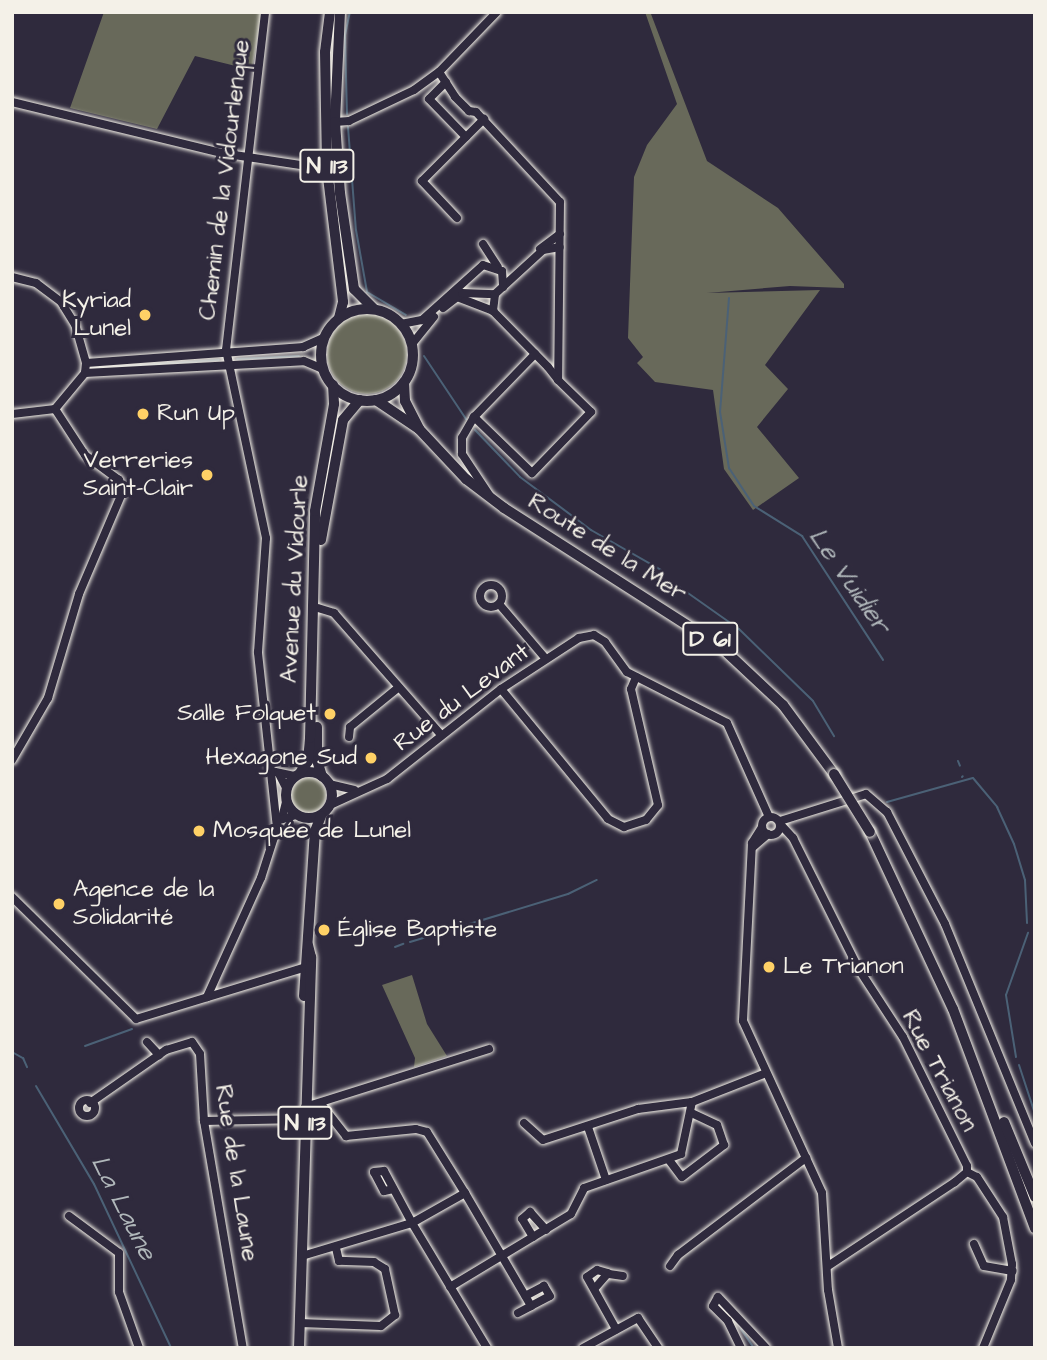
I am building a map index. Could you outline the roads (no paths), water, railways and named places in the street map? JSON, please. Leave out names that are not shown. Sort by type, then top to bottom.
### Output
[{"type":"main road","name":"N 113","points":[[330,12],[325,52],[327,169],[343,302],[339,318]]},
{"type":"main road","name":"N 113","points":[[340,12],[335,122],[352,280],[361,299],[374,309]]},
{"type":"main road","points":[[374,309],[401,324],[412,344],[412,364],[404,382],[376,400],[360,400],[333,385],[323,369],[325,337],[339,318],[352,311],[374,309]]},
{"type":"main road","name":"Route de la Mer","points":[[404,382],[405,401],[419,429]]},
{"type":"main road","name":"Avenue du Vidourle","points":[[298,775],[308,761],[315,511],[334,404],[333,385]]},
{"type":"main road","name":"Avenue du Vidourle","points":[[326,780],[317,761],[321,533],[345,414],[360,400]]},
{"type":"main road","name":"Route de la Mer","points":[[376,400],[419,429],[491,499],[721,647],[783,705],[834,774],[870,832],[932,961],[1035,1197]]},
{"type":"main road","points":[[298,775],[326,780],[330,805],[320,816],[298,816],[286,803],[286,788],[298,775]]},
{"type":"main road","name":"N 113","points":[[298,816],[307,830],[310,900]]},
{"type":"main road","name":"N 113","points":[[307,1009],[303,968],[308,945],[315,831],[320,816]]},
{"type":"main road","name":"N 113","points":[[299,1348],[307,1009],[311,967],[308,945]]},
{"type":"main road","name":"Route de la Mer","points":[[985,1086],[1035,1228]]},
{"type":"street","name":"Chemin de la Vidourlenque","points":[[229,365],[228,312],[265,12]]},
{"type":"street","points":[[335,122],[383,106],[439,72],[498,12]]},
{"type":"street","points":[[439,72],[455,97],[484,119],[560,202],[558,380]]},
{"type":"street","points":[[446,82],[429,99],[466,137]]},
{"type":"street","points":[[12,102],[249,158],[327,169]]},
{"type":"street","points":[[457,218],[422,181],[484,119]]},
{"type":"street","points":[[401,324],[422,320],[477,269],[516,271],[560,234]]},
{"type":"street","points":[[482,305],[477,269],[483,244],[500,269],[503,287]]},
{"type":"street","points":[[493,312],[495,294],[543,250],[559,247]]},
{"type":"street","points":[[12,276],[36,283],[61,302],[75,324],[86,363],[85,373],[55,409],[12,414]]},
{"type":"street","points":[[412,344],[421,328],[457,297],[480,292],[495,294]]},
{"type":"street","points":[[457,297],[482,305],[493,312],[591,412],[532,473],[474,417]]},
{"type":"street","points":[[86,363],[303,347],[325,337]]},
{"type":"street","points":[[491,499],[462,454],[461,438],[474,417],[535,355]]},
{"type":"street","points":[[85,373],[304,361],[323,369]]},
{"type":"street","points":[[551,372],[559,362]]},
{"type":"street","points":[[207,997],[276,842],[279,819],[258,652],[266,538],[229,365]]},
{"type":"street","points":[[12,760],[48,698],[82,585],[124,491],[119,480],[85,455],[55,409]]},
{"type":"street","points":[[499,604],[545,659]]},
{"type":"street","points":[[318,608],[334,613],[441,736]]},
{"type":"street","name":"Rue du Levant","points":[[330,805],[354,790],[387,779],[501,689],[579,638],[594,635],[636,677]]},
{"type":"street","points":[[501,689],[608,819],[624,827],[646,820],[658,805],[631,689],[636,677],[727,723],[774,828]]},
{"type":"street","points":[[349,737],[350,727],[399,687]]},
{"type":"street","points":[[275,772],[298,775]]},
{"type":"street","points":[[275,772],[286,788]]},
{"type":"street","points":[[326,780],[354,790]]},
{"type":"street","points":[[838,1348],[824,1203],[806,1158],[764,1074],[743,1021],[752,847],[774,828],[823,807],[866,794],[887,811],[945,924],[1014,1084],[1035,1143]]},
{"type":"street","points":[[279,819],[286,803]]},
{"type":"street","points":[[279,819],[298,816]]},
{"type":"street","name":"Rue Trianon","points":[[774,828],[793,841],[858,968],[903,1037],[967,1172],[828,1266]]},
{"type":"street","points":[[12,897],[136,1019],[303,968]]},
{"type":"street","points":[[90,1102],[159,1055],[147,1042]]},
{"type":"street","name":"Rue de la Laune","points":[[159,1055],[192,1042],[200,1054],[204,1121],[243,1348]]},
{"type":"street","points":[[204,1121],[305,1113],[489,1049]]},
{"type":"street","points":[[524,1123],[543,1140],[638,1109],[692,1102],[764,1074]]},
{"type":"street","points":[[450,1287],[571,1214],[584,1188],[669,1160],[684,1149],[692,1102]]},
{"type":"street","points":[[323,1108],[346,1136],[416,1129],[427,1132],[531,1306]]},
{"type":"street","points":[[669,1160],[682,1177],[724,1145],[718,1125],[691,1113]]},
{"type":"street","points":[[588,1127],[606,1180]]},
{"type":"street","points":[[670,1266],[678,1255],[806,1158]]},
{"type":"street","points":[[967,1172],[977,1177],[1003,1217],[1013,1271],[983,1348]]},
{"type":"street","points":[[393,1189],[487,1348]]},
{"type":"street","points":[[302,1256],[336,1248],[412,1223],[465,1193]]},
{"type":"street","points":[[533,1237],[522,1219],[530,1212],[546,1230]]},
{"type":"street","points":[[69,1216],[118,1253],[119,1292],[139,1348]]},
{"type":"street","points":[[974,1244],[984,1266],[1013,1271]]},
{"type":"street","points":[[300,1323],[381,1326],[395,1315],[385,1269],[374,1262],[339,1261],[336,1248]]},
{"type":"street","points":[[616,1329],[588,1274],[599,1269],[623,1276]]},
{"type":"street","points":[[596,1287],[609,1274]]},
{"type":"street","points":[[518,1313],[550,1296],[544,1286],[526,1296]]},
{"type":"street","points":[[741,1348],[728,1321],[713,1306],[718,1297],[766,1348]]},
{"type":"street","points":[[583,1348],[638,1318],[658,1348]]},
{"type":"waterway","points":[[347,114],[345,35],[350,12]]},
{"type":"waterway","points":[[348,127],[356,230],[367,292],[406,315]]},
{"type":"waterway","name":"Le Vuidier","points":[[729,298],[720,412],[729,468],[754,506],[802,536],[883,660]]},
{"type":"waterway","points":[[237,359],[299,356]]},
{"type":"waterway","points":[[424,356],[466,419]]},
{"type":"waterway","points":[[94,368],[219,360]]},
{"type":"waterway","points":[[475,430],[520,477],[591,530],[661,570]]},
{"type":"waterway","points":[[678,586],[739,629],[813,701],[834,736]]},
{"type":"waterway","points":[[958,761],[960,766]]},
{"type":"waterway","points":[[887,802],[973,778],[997,807],[1014,844],[1025,880],[1027,923]]},
{"type":"waterway","points":[[410,942],[568,894],[597,880]]},
{"type":"waterway","points":[[1016,1057],[1006,995],[1028,933]]},
{"type":"waterway","points":[[395,947],[403,944]]},
{"type":"waterway","points":[[85,1046],[132,1029]]},
{"type":"waterway","name":"La Laune","points":[[12,1052],[23,1058],[27,1067]]},
{"type":"waterway","points":[[1019,1065],[1035,1114]]},
{"type":"waterway","name":"La Laune","points":[[36,1086],[94,1184],[171,1348]]},
{"type":"waterway","points":[[741,1329],[754,1348]]},
{"type":"place","name":"Kyriad Lunel","points":[[145,315]]},
{"type":"place","name":"Run Up","points":[[143,414]]},
{"type":"place","name":"Verreries Saint-Clair","points":[[207,475]]},
{"type":"place","name":"Salle Folquet","points":[[330,714]]},
{"type":"place","name":"Hexagone Sud","points":[[371,758]]},
{"type":"place","name":"Mosquée de Lunel","points":[[199,831]]},
{"type":"place","name":"Agence de la Solidarité","points":[[59,904]]},
{"type":"place","name":"Église Baptiste","points":[[324,930]]},
{"type":"place","name":"Le Trianon","points":[[769,967]]}]
